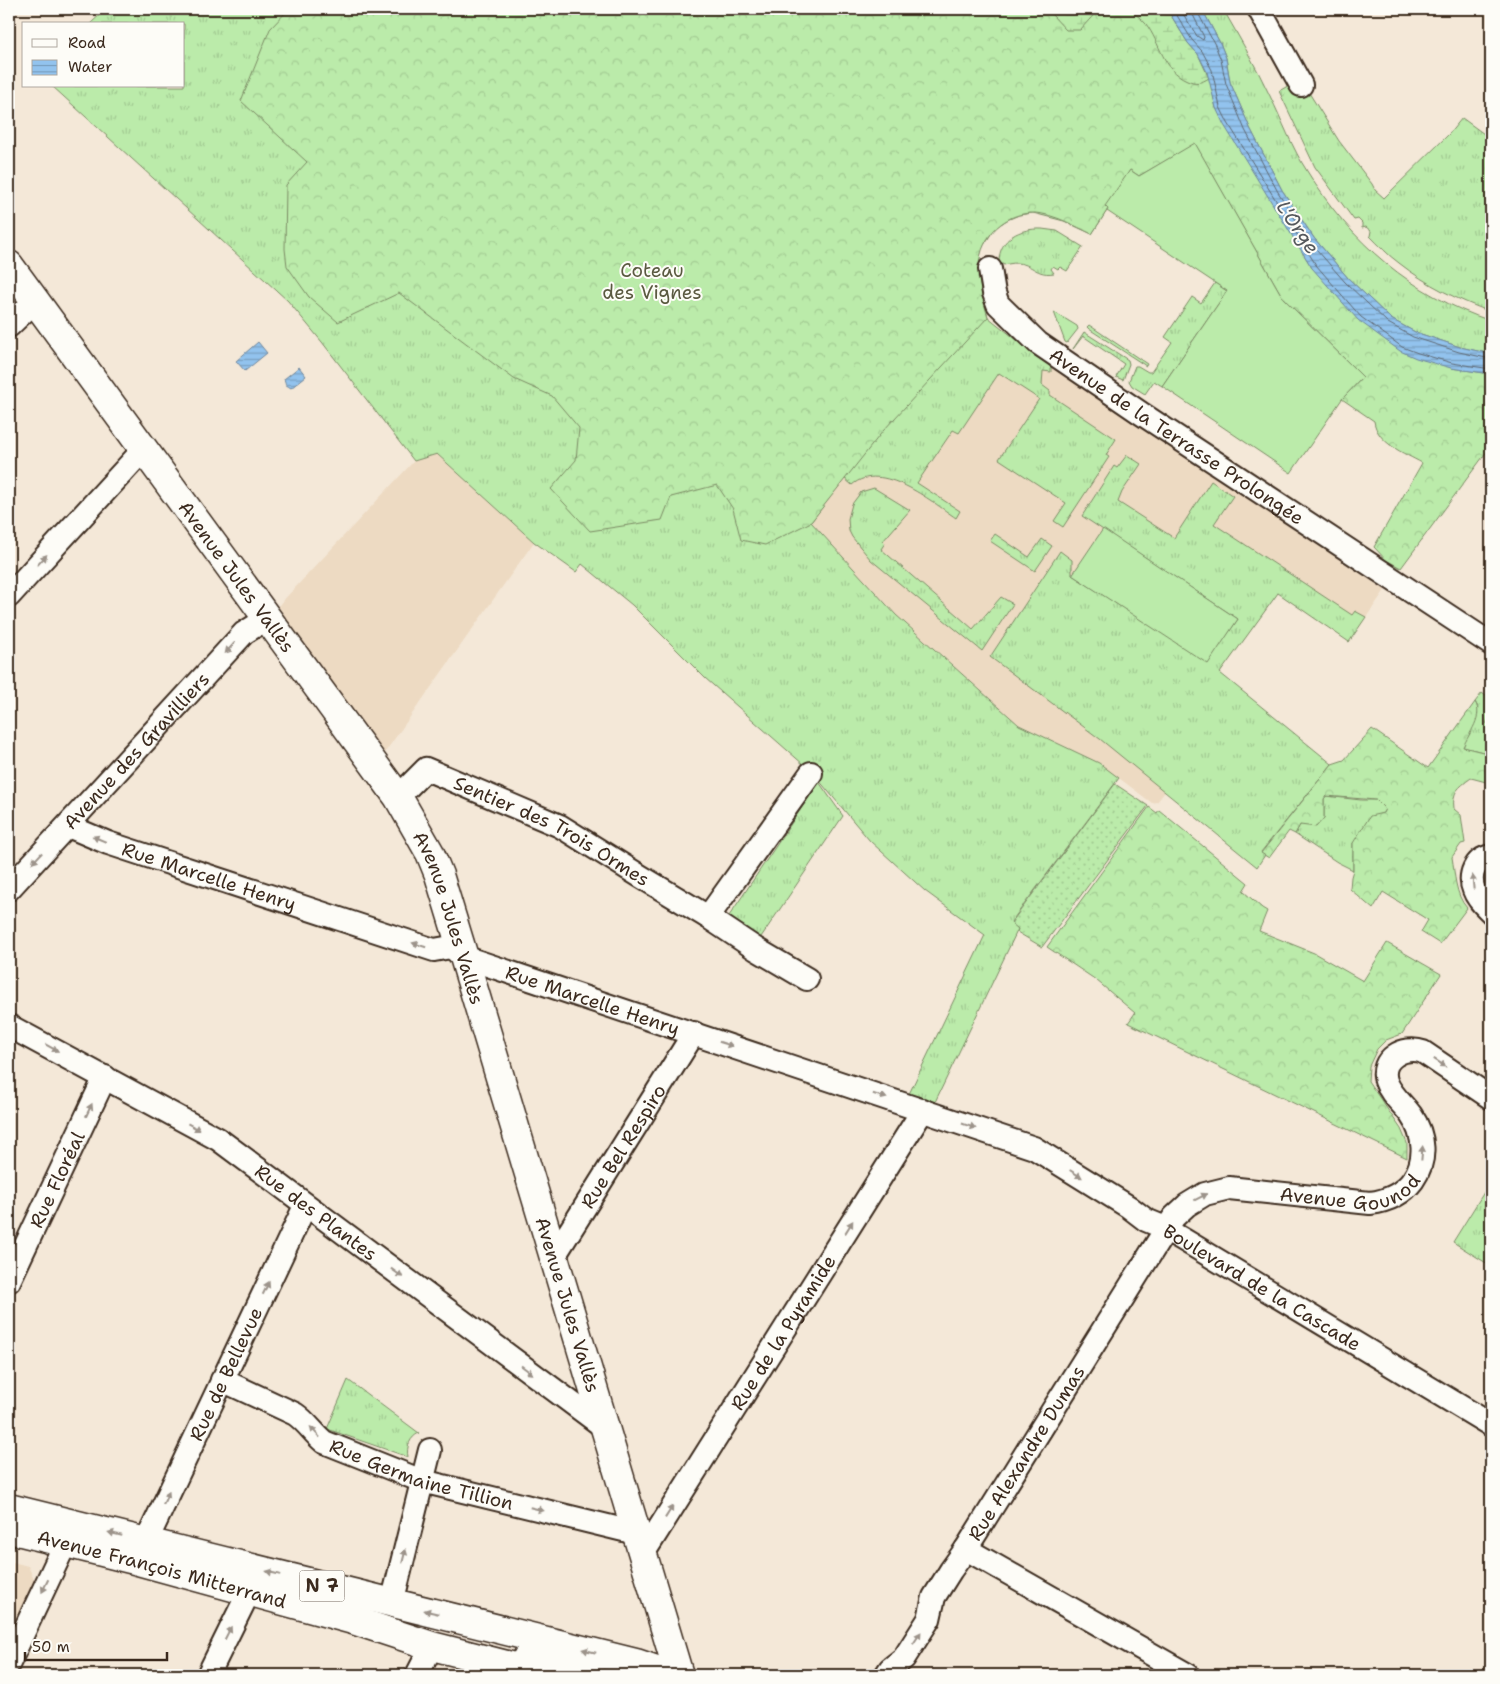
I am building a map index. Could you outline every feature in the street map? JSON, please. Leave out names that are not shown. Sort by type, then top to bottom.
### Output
[{"type":"main road","name":"Avenue Jules Vallès","points":[[9,265],[398,797],[430,853],[439,875],[464,957],[640,1543],[669,1671]]},
{"type":"main road","name":"Avenue François Mitterrand","points":[[9,1508],[669,1671]]},
{"type":"main road","name":"Avenue François Mitterrand","points":[[9,1529],[66,1542],[353,1620],[432,1646],[546,1675]]},
{"type":"main road","points":[[353,1620],[436,1634],[590,1675]]},
{"type":"street","points":[[1259,9],[1301,85]]},
{"type":"street","name":"Avenue de la Terrasse Prolongée","points":[[990,269],[998,304],[1038,343],[1491,644]]},
{"type":"street","points":[[9,326],[35,301]]},
{"type":"street","points":[[9,596],[144,449]]},
{"type":"street","name":"Avenue des Gravilliers","points":[[9,889],[244,633],[268,618]]},
{"type":"street","name":"Sentier des Trois Ormes","points":[[398,797],[426,769],[560,826],[708,917],[756,950],[807,978]]},
{"type":"street","points":[[708,917],[810,773]]},
{"type":"street","name":"Rue Marcelle Henry","points":[[68,826],[108,843],[434,950],[451,947],[464,957],[1034,1148]]},
{"type":"street","points":[[1491,856],[1478,862],[1473,869],[1471,880],[1477,896],[1491,912]]},
{"type":"street","name":"Rue des Plantes","points":[[9,1026],[218,1139],[305,1206],[604,1427]]},
{"type":"street","name":"Rue Bel Respiro","points":[[553,1258],[694,1034]]},
{"type":"street","name":"Avenue Gounod","points":[[1166,1229],[1187,1205],[1205,1194],[1229,1188],[1370,1203],[1383,1202],[1402,1192],[1409,1185],[1420,1167],[1422,1138],[1411,1115],[1389,1087],[1385,1078],[1391,1059],[1405,1050],[1423,1052],[1491,1098]]},
{"type":"street","name":"Rue Floréal","points":[[9,1281],[105,1077]]},
{"type":"street","name":"Rue de la Pyramide","points":[[640,1543],[923,1110]]},
{"type":"street","name":"Boulevard de la Cascade","points":[[1034,1148],[1129,1207],[1136,1214],[1166,1229],[1491,1425]]},
{"type":"street","name":"Rue de Bellevue","points":[[146,1542],[305,1206]]},
{"type":"street","name":"Rue Alexandre Dumas","points":[[886,1675],[890,1669],[904,1658],[919,1635],[929,1619],[934,1597],[1166,1229]]},
{"type":"street","name":"Rue Germaine Tillion","points":[[222,1380],[295,1414],[304,1420],[324,1442],[422,1481],[640,1543]]},
{"type":"street","points":[[392,1603],[430,1450]]},
{"type":"street","points":[[9,1663],[66,1542]]},
{"type":"street","points":[[966,1549],[1188,1675]]},
{"type":"street","points":[[208,1675],[249,1592]]},
{"type":"street","points":[[417,1675],[432,1646]]},
{"type":"shaded area","points":[[988,317],[1051,367],[1385,590],[1349,642],[1278,593],[1190,715],[1212,733],[1157,802],[1152,803],[1099,763],[1019,725],[896,615],[811,522],[858,460]]},
{"type":"shaded area","points":[[437,454],[534,542],[383,755],[278,606],[414,461]]},
{"type":"shaded area","points":[[9,1561],[28,1566],[36,1583],[9,1637]]},
{"type":"green space","name":"Coteau des Vignes","points":[[106,9],[1167,9],[1208,72],[1216,108],[1108,209],[1092,234],[1064,221],[1033,213],[1019,215],[995,228],[982,248],[978,267],[988,317],[1051,367],[1051,372],[1043,371],[1042,385],[1050,391],[1050,395],[1116,439],[1106,455],[1109,457],[1063,527],[1054,521],[1066,503],[999,459],[1039,399],[999,373],[959,433],[953,430],[917,483],[960,511],[956,518],[920,493],[891,480],[877,477],[864,479],[852,485],[844,478],[811,522],[896,615],[1019,725],[1099,763],[1119,778],[1011,922],[1018,929],[935,1102],[909,1094],[985,935],[925,891],[870,841],[812,772],[705,678],[632,605],[582,564],[576,572],[534,542],[437,454],[414,461],[288,301],[54,88],[185,88],[185,22],[92,22]]},
{"type":"green space","name":"Coteau des Vignes","points":[[289,9],[1167,9],[1208,72],[1216,108],[1312,268],[1451,368],[1491,374],[1491,446],[1401,568],[1386,560],[1374,547],[1422,463],[1392,446],[1380,435],[1374,421],[1342,399],[1363,377],[1283,298],[1195,144],[1139,176],[1130,170],[1092,234],[1057,218],[1035,213],[1014,217],[996,228],[984,245],[979,265],[980,284],[988,317],[883,431],[811,522],[765,545],[741,540],[733,509],[717,485],[671,497],[662,520],[590,531],[551,489],[576,460],[579,428],[552,396],[514,379],[399,293],[338,322],[309,297],[287,266],[285,249],[286,185],[307,162],[241,101],[270,29]]},
{"type":"green space","points":[[1051,9],[1099,9],[1080,30],[1066,30],[1052,15]]},
{"type":"green space","points":[[1129,9],[1167,9],[1188,43],[1198,54],[1209,78],[1201,82],[1187,80],[1172,69],[1146,24]]},
{"type":"green space","points":[[1202,9],[1223,9],[1259,74],[1302,162],[1324,197],[1343,221],[1385,263],[1409,281],[1435,297],[1491,321],[1491,354],[1460,347],[1415,332],[1391,319],[1348,278],[1314,238],[1282,190],[1250,128],[1230,82],[1226,58],[1220,43]]},
{"type":"green space","points":[[1293,83],[1306,88],[1339,141],[1375,190],[1384,198],[1449,134],[1462,118],[1491,139],[1491,312],[1443,291],[1410,271],[1395,260],[1370,236],[1371,231],[1366,227],[1362,228],[1362,223],[1358,219],[1354,220],[1315,167],[1279,91]]},
{"type":"green space","points":[[1195,143],[1283,298],[1363,377],[1342,399],[1291,473],[1162,386],[1227,291],[1107,211],[1108,209],[1105,206],[1130,170],[1139,176]]},
{"type":"green space","points":[[1042,229],[1057,231],[1083,247],[1067,271],[1053,266],[1051,269],[1054,273],[1047,273],[1021,263],[1004,265],[999,262],[1003,247],[1012,236],[1026,230]]},
{"type":"green space","points":[[1215,283],[1227,291],[1162,386],[1154,381],[1145,394],[1132,386],[1129,381],[1135,366],[1151,372],[1172,342],[1165,337],[1192,297],[1201,303]]},
{"type":"green space","points":[[1054,312],[1077,326],[1078,329],[1067,343],[1065,342]]},
{"type":"green space","points":[[1089,325],[1147,364],[1146,366],[1089,329],[1087,327]]},
{"type":"green space","points":[[1084,332],[1128,360],[1129,364],[1123,380],[1116,377],[1124,364],[1083,336],[1073,349]]},
{"type":"green space","points":[[1127,455],[1141,464],[1122,492],[1118,502],[1174,538],[1211,481],[1233,496],[1214,524],[1352,615],[1355,611],[1366,617],[1349,642],[1278,593],[1220,673],[1332,764],[1261,852],[1265,855],[1257,867],[1100,739],[990,657],[1060,551],[1072,560],[1072,575],[1208,662],[1238,619],[1082,516],[1114,466],[1117,468]]},
{"type":"green space","points":[[874,488],[910,510],[883,541],[885,543],[881,549],[973,629],[1001,597],[1013,604],[982,651],[871,560],[852,537],[849,531],[848,519],[852,504],[861,492]]},
{"type":"green space","points":[[1103,529],[1238,619],[1208,664],[1072,575]]},
{"type":"green space","points":[[995,534],[1029,557],[1042,539],[1052,546],[1035,571],[990,541]]},
{"type":"green space","points":[[1482,693],[1491,700],[1491,715],[1486,723],[1491,726],[1491,754],[1463,747],[1478,707],[1475,702]]},
{"type":"green space","points":[[1475,702],[1478,713],[1477,719],[1463,747],[1491,754],[1491,786],[1486,782],[1471,778],[1459,787],[1455,794],[1454,809],[1461,815],[1465,843],[1461,844],[1452,857],[1458,891],[1467,908],[1440,944],[1421,932],[1428,920],[1383,892],[1373,909],[1350,889],[1353,870],[1353,843],[1370,816],[1383,813],[1385,809],[1376,800],[1326,796],[1324,799],[1324,818],[1316,827],[1300,825],[1295,834],[1289,831],[1269,858],[1261,853],[1332,764],[1344,760],[1372,729],[1428,768]]},
{"type":"green space","points":[[819,782],[843,816],[759,940],[727,919]]},
{"type":"green space","points":[[1115,784],[1148,806],[1042,947],[1017,932],[1018,929],[1011,923]]},
{"type":"green space","points":[[1326,796],[1376,800],[1385,809],[1353,843],[1353,870],[1337,862],[1295,834],[1300,825],[1324,818],[1324,799]]},
{"type":"green space","points":[[1149,807],[1157,813],[1159,810],[1248,883],[1243,891],[1267,911],[1259,931],[1314,953],[1363,981],[1387,943],[1441,974],[1402,1034],[1386,1040],[1377,1049],[1369,1066],[1368,1081],[1401,1129],[1407,1143],[1407,1158],[1128,1023],[1135,1013],[1096,980],[1047,947]]},
{"type":"green space","points":[[1491,1181],[1491,1266],[1453,1242]]},
{"type":"green space","points":[[348,1380],[419,1433],[409,1443],[408,1457],[327,1429]]},
{"type":"water","name":"L'Orge","points":[[1167,9],[1202,9],[1220,43],[1226,58],[1230,82],[1250,128],[1282,190],[1314,238],[1348,278],[1391,319],[1415,332],[1460,347],[1491,354],[1491,374],[1451,368],[1416,358],[1400,351],[1358,320],[1312,268],[1224,125],[1216,108],[1207,72],[1198,54],[1188,43]]},
{"type":"water","points":[[258,342],[267,353],[245,371],[236,361]]},
{"type":"water","points":[[299,367],[306,376],[291,388],[284,379]]}]
